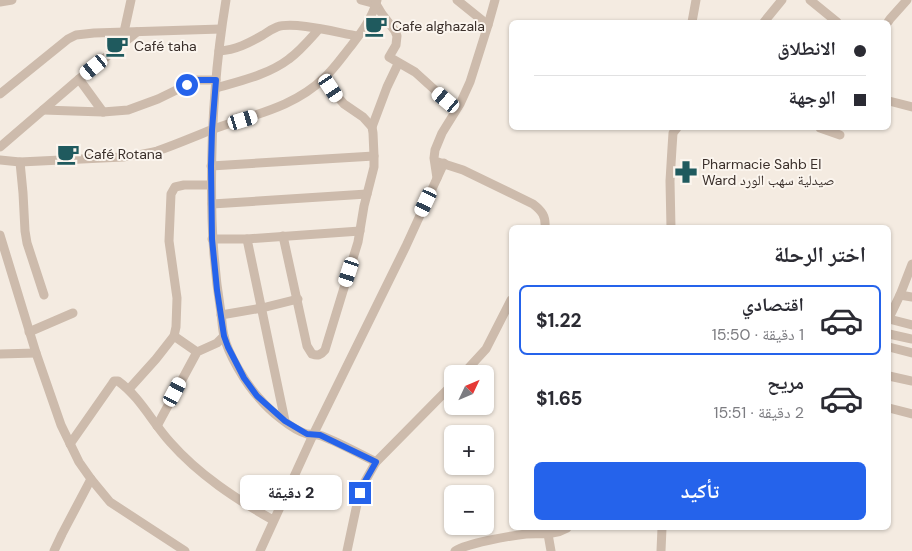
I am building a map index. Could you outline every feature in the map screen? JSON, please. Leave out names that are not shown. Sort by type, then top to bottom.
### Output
[{"type":"street","points":[[0,2],[12,0]]},
{"type":"street","points":[[124,32],[131,0]]},
{"type":"street","points":[[226,0],[221,29],[216,84],[211,166],[212,239],[224,336],[244,378],[257,396],[285,421],[307,434],[320,435],[376,462]]},
{"type":"street","points":[[361,0],[378,1]]},
{"type":"street","points":[[456,0],[488,24]]},
{"type":"street","points":[[260,551],[313,435],[402,255],[437,178],[439,162],[435,150],[470,82],[495,0]]},
{"type":"street","points":[[692,20],[696,0]]},
{"type":"street","points":[[767,20],[782,0]]},
{"type":"street","points":[[810,0],[835,20]]},
{"type":"street","points":[[889,20],[907,0]]},
{"type":"street","points":[[0,160],[20,162],[140,155],[170,147],[212,130],[284,106],[300,97],[325,78],[368,23],[378,1]]},
{"type":"street","points":[[378,1],[382,14],[397,34],[398,40],[389,57],[398,64],[415,72],[457,108]]},
{"type":"street","points":[[219,51],[230,50],[248,44],[279,26],[292,25],[358,36]]},
{"type":"street","points":[[0,94],[72,37],[94,33],[221,29]]},
{"type":"street","points":[[43,110],[120,111],[158,99],[196,80],[216,84],[273,69],[289,59],[319,29]]},
{"type":"street","points":[[0,147],[137,32]]},
{"type":"street","points":[[283,236],[307,346],[312,354],[322,354],[325,350],[358,242],[374,167],[372,127],[398,64]]},
{"type":"street","points":[[325,78],[344,104],[363,117],[372,127]]},
{"type":"street","points":[[79,79],[103,112]]},
{"type":"street","points":[[891,101],[912,107]]},
{"type":"street","points":[[672,225],[670,181],[675,130]]},
{"type":"street","points":[[826,130],[840,135]]},
{"type":"street","points":[[211,166],[374,156]]},
{"type":"street","points":[[20,162],[27,243],[44,294]]},
{"type":"street","points":[[439,162],[463,170],[533,204],[541,210],[546,220],[545,225]]},
{"type":"street","points":[[128,388],[156,359],[174,336],[176,327],[177,298],[168,241],[171,194],[175,187],[211,185]]},
{"type":"street","points":[[212,204],[367,194]]},
{"type":"street","points":[[212,239],[247,239],[360,231]]},
{"type":"street","points":[[0,236],[29,332],[61,425],[79,462],[110,502],[185,551]]},
{"type":"street","points":[[247,239],[285,421]]},
{"type":"street","points":[[891,315],[912,267]]},
{"type":"street","points":[[900,295],[912,297]]},
{"type":"street","points":[[221,315],[298,299]]},
{"type":"street","points":[[471,365],[486,349],[509,304]]},
{"type":"street","points":[[29,332],[72,313]]},
{"type":"street","points":[[891,320],[912,325]]},
{"type":"street","points":[[891,334],[912,339]]},
{"type":"street","points":[[174,336],[198,352]]},
{"type":"street","points":[[157,426],[198,352],[217,343],[224,336]]},
{"type":"street","points":[[891,348],[912,353]]},
{"type":"street","points":[[0,354],[36,353]]},
{"type":"street","points":[[891,376],[912,381]]},
{"type":"street","points":[[70,444],[114,381],[118,381],[128,388],[157,426],[198,470],[224,490],[273,520]]},
{"type":"street","points":[[347,551],[357,504],[364,483],[376,462],[444,393]]},
{"type":"street","points":[[891,409],[912,414]]},
{"type":"street","points":[[54,551],[91,479]]},
{"type":"street","points":[[455,551],[466,546],[493,540],[524,534],[557,533],[563,530]]},
{"type":"street","points":[[661,551],[662,530]]},
{"type":"street","points":[[548,534],[551,551]]},
{"type":"place","name":"Cafe alghazala","points":[[376,26]]},
{"type":"place","name":"Café taha","points":[[117,46]]},
{"type":"place","name":"Café Rotana","points":[[68,154]]},
{"type":"place","name":"Pharmacie Sahb El Ward صيدلية سهب الورد","points":[[686,172]]},
{"type":"route","points":[[187,85],[196,80],[216,80],[211,166],[212,239],[217,290],[224,336],[228,347],[244,378],[257,396],[285,421],[307,434],[320,435],[376,462],[360,493]]}]
